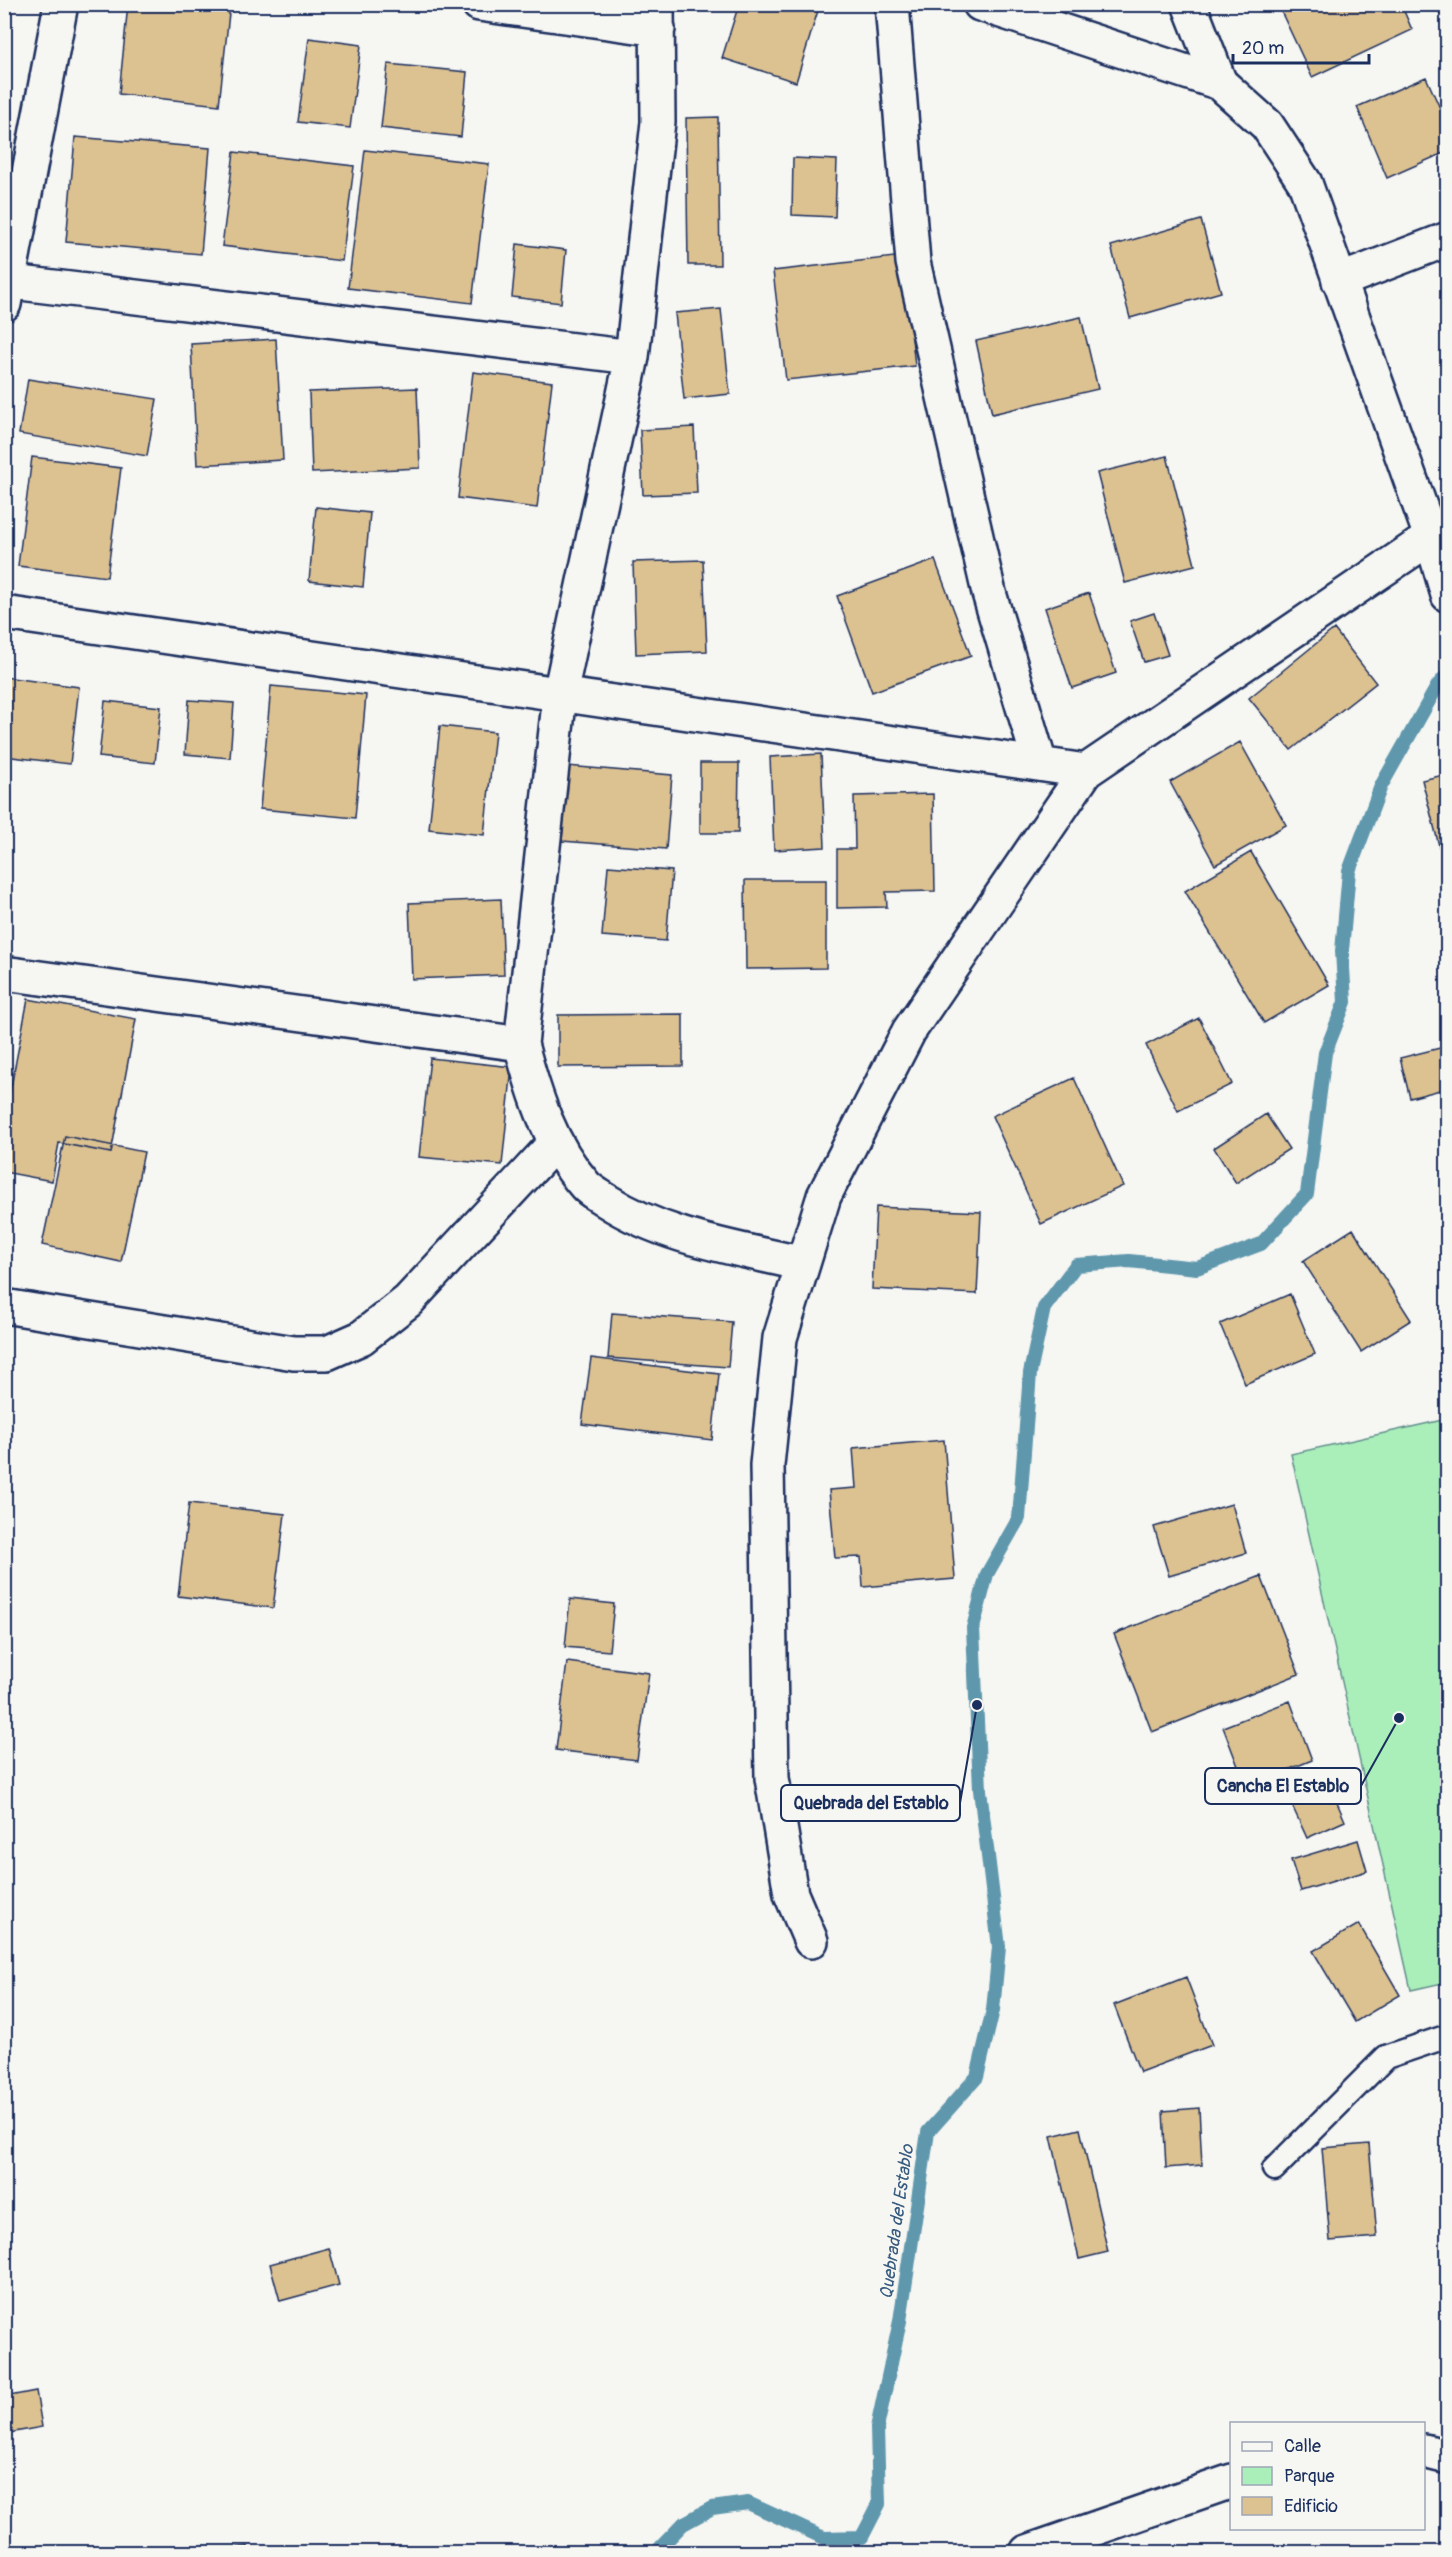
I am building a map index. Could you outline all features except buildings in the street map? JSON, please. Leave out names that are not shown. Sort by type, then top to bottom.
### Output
[{"type":"street","points":[[61,4],[6,289],[632,357]]},
{"type":"street","points":[[479,4],[658,17],[658,122],[632,357],[560,694],[521,1044],[532,1089],[555,1143],[586,1187],[628,1214],[676,1234],[803,1264]]},
{"type":"street","points":[[892,4],[913,262],[989,593],[1040,764]]},
{"type":"street","points":[[980,4],[1220,83],[1267,125],[1305,183],[1431,537],[1448,595]]},
{"type":"street","points":[[1189,4],[1220,83]]},
{"type":"street","points":[[1339,281],[1448,239]]},
{"type":"street","points":[[811,1941],[791,1894],[772,1778],[767,1465],[780,1338],[824,1196],[909,1031],[1086,771],[1431,537]]},
{"type":"street","points":[[4,613],[1086,771]]},
{"type":"street","points":[[4,973],[521,1044]]},
{"type":"street","points":[[4,1306],[294,1353],[327,1353],[361,1338],[408,1301],[555,1143]]},
{"type":"street","points":[[1425,2451],[1448,2457]]},
{"type":"street","points":[[1027,2553],[1230,2482]]},
{"type":"lane","points":[[1274,2169],[1386,2057],[1448,2036]]},
{"type":"green space","points":[[1447,1419],[1447,1982],[1411,1990],[1291,1454]]},
{"type":"waterway","name":"Quebrada del Establo","points":[[656,2552],[683,2524],[712,2508],[748,2503],[824,2538],[862,2537],[879,2504],[877,2428],[900,2321],[928,2132],[977,2077],[993,2010],[999,1947],[980,1790],[973,1628],[987,1574],[1019,1518],[1030,1373],[1044,1308],[1076,1265],[1129,1261],[1197,1268],[1261,1244],[1307,1194],[1325,1053],[1345,1002],[1342,951],[1349,871],[1381,786],[1438,685],[1448,674]]},
{"type":"place","name":"Quebrada del Establo","points":[[977,1705]]},
{"type":"place","name":"Cancha El Establo","points":[[1399,1718]]}]
